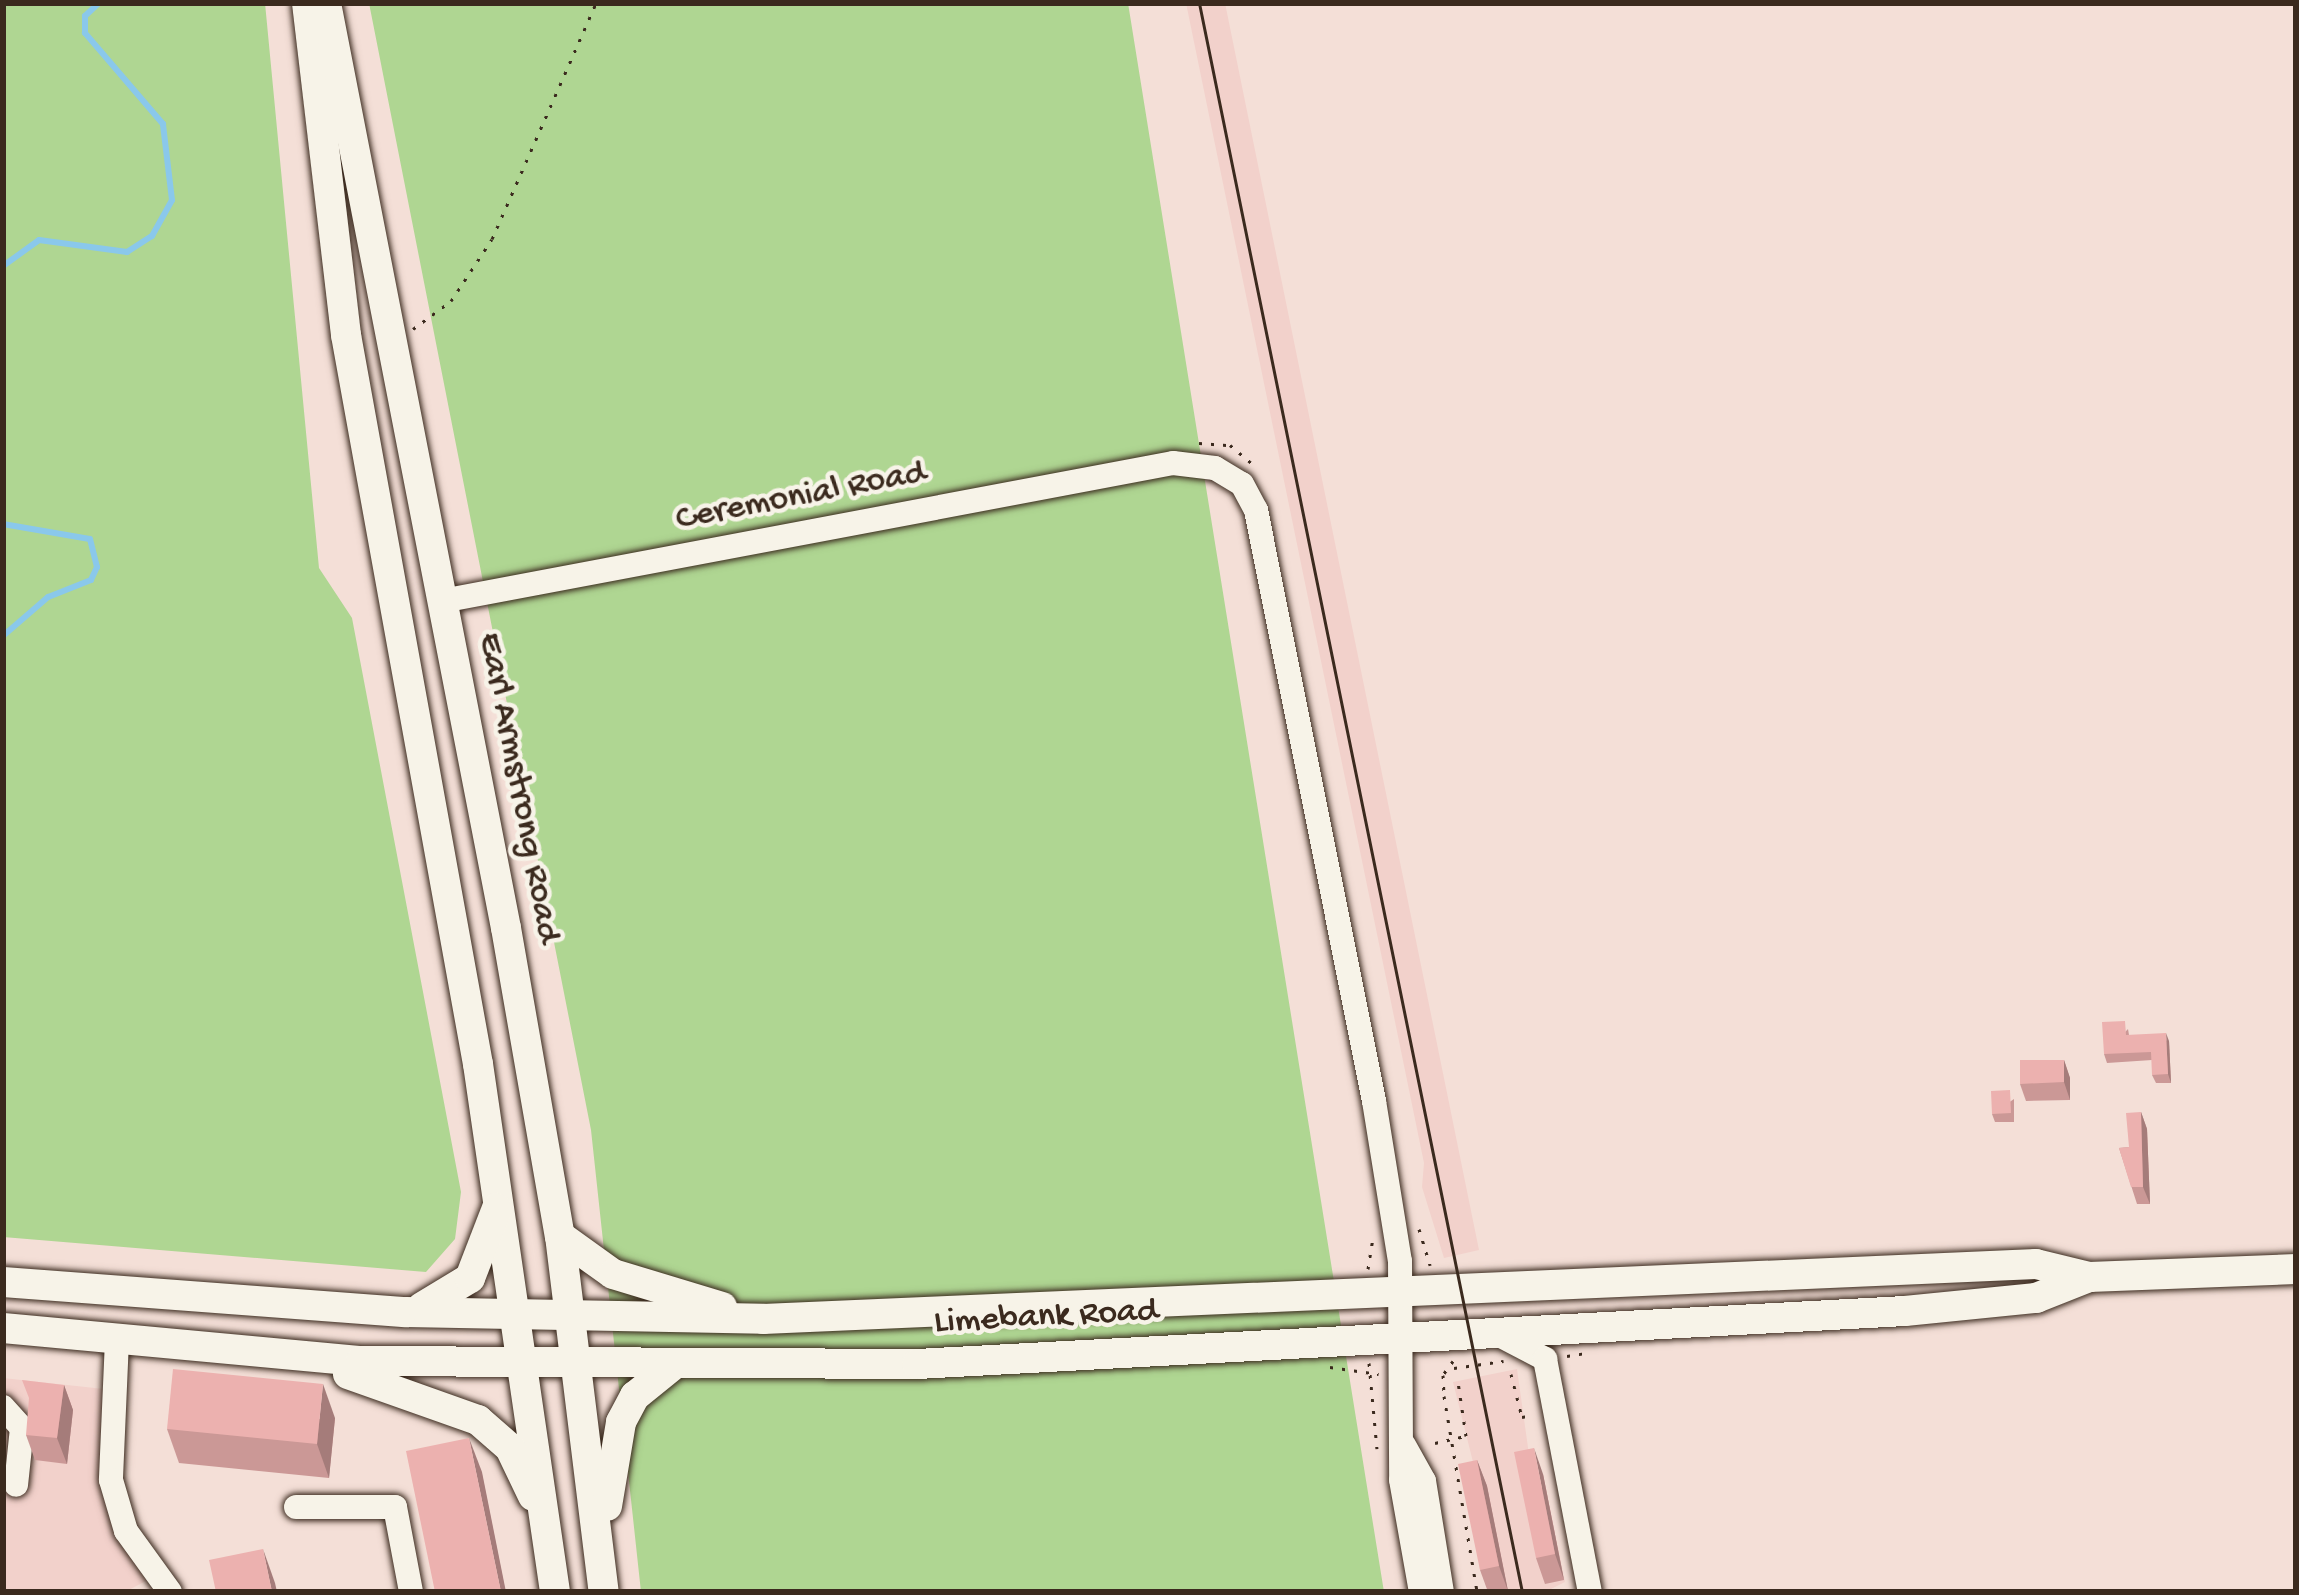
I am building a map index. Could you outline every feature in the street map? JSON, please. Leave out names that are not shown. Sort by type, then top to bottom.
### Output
[{"type":"main road","points":[[307,3],[346,335],[500,1197],[555,1592]]},
{"type":"main road","name":"Earl Armstrong Road","points":[[326,3],[560,1236],[604,1592]]},
{"type":"main road","points":[[406,1312],[442,1300],[470,1278],[500,1197]]},
{"type":"main road","points":[[560,1236],[613,1274],[763,1319]]},
{"type":"main road","name":"Limebank Road","points":[[3,1282],[406,1312],[763,1319],[1402,1296],[2036,1264],[2089,1277],[2296,1269]]},
{"type":"main road","name":"Limebank Road","points":[[3,1328],[260,1355],[671,1367],[1402,1340],[1905,1311],[2036,1298],[2089,1277]]},
{"type":"main road","points":[[260,1355],[384,1382],[478,1420],[524,1469],[550,1544]]},
{"type":"main road","points":[[602,1558],[621,1422],[635,1396],[671,1367]]},
{"type":"lane","name":"Ceremonial Road","points":[[442,602],[1173,463],[1229,474],[1256,510],[1375,1101],[1402,1296]]},
{"type":"lane","points":[[1402,1296],[1401,1480],[1421,1592]]},
{"type":"lane","points":[[1492,1334],[1544,1359],[1590,1592]]},
{"type":"lane","points":[[117,1340],[111,1480],[126,1531],[170,1592]]},
{"type":"lane","points":[[3,1407],[22,1428],[16,1485]]},
{"type":"lane","points":[[1404,1445],[1424,1481],[1442,1592]]},
{"type":"lane","points":[[296,1508],[394,1507],[412,1592]]},
{"type":"path","points":[[390,340],[451,301],[491,239],[596,3]]},
{"type":"path","points":[[1368,1354],[1370,1382]]},
{"type":"path","points":[[1453,1362],[1443,1375],[1449,1439],[1477,1592]]},
{"type":"path","points":[[1511,1374],[1522,1418],[1538,1414]]},
{"type":"path","points":[[1435,1375],[1443,1375]]},
{"type":"path","points":[[1435,1443],[1466,1436],[1459,1382]]},
{"type":"path","points":[[1441,1479],[1476,1472]]},
{"type":"shaded area","points":[[1186,3],[1225,3],[1479,1250],[1444,1258],[1422,1187],[1424,1163]]},
{"type":"shaded area","points":[[1517,1369],[1532,1476],[1543,1474],[1565,1582],[1545,1592],[1488,1592],[1479,1486],[1453,1382]]},
{"type":"shaded area","points":[[3,1378],[113,1390],[111,1480],[159,1574],[125,1592],[3,1592]]},
{"type":"green space","points":[[3,3],[265,3],[319,568],[352,618],[461,1192],[455,1239],[426,1272],[3,1237]]},
{"type":"green space","points":[[369,3],[1128,3],[1384,1592],[641,1592],[591,1130]]},
{"type":"building","points":[[2125,1021],[2126,1035],[2166,1033],[2168,1074],[2152,1075],[2151,1052],[2104,1054],[2102,1022]]},
{"type":"building","points":[[2020,1060],[2064,1060],[2064,1082],[2020,1084]]},
{"type":"building","points":[[2010,1090],[2011,1113],[1992,1114],[1991,1091]]},
{"type":"building","points":[[2141,1112],[2143,1187],[2131,1187],[2119,1148],[2129,1147],[2126,1113]]},
{"type":"building","points":[[173,1369],[323,1384],[317,1444],[167,1429]]},
{"type":"building","points":[[22,1380],[64,1385],[57,1438],[26,1435],[29,1398]]},
{"type":"building","points":[[469,1438],[501,1592],[435,1592],[406,1451]]},
{"type":"building","points":[[1534,1448],[1555,1554],[1536,1558],[1514,1452]]},
{"type":"building","points":[[1477,1460],[1499,1566],[1480,1570],[1458,1464]]},
{"type":"building","points":[[263,1549],[272,1592],[216,1592],[209,1560]]},
{"type":"waterway","points":[[3,266],[39,240],[127,252],[152,236],[172,200],[163,124],[85,33],[85,16],[99,3]]},
{"type":"waterway","points":[[3,524],[90,539],[97,567],[91,580],[48,597],[3,636]]},
{"type":"tram line","points":[[1199,3],[1522,1592]]}]
